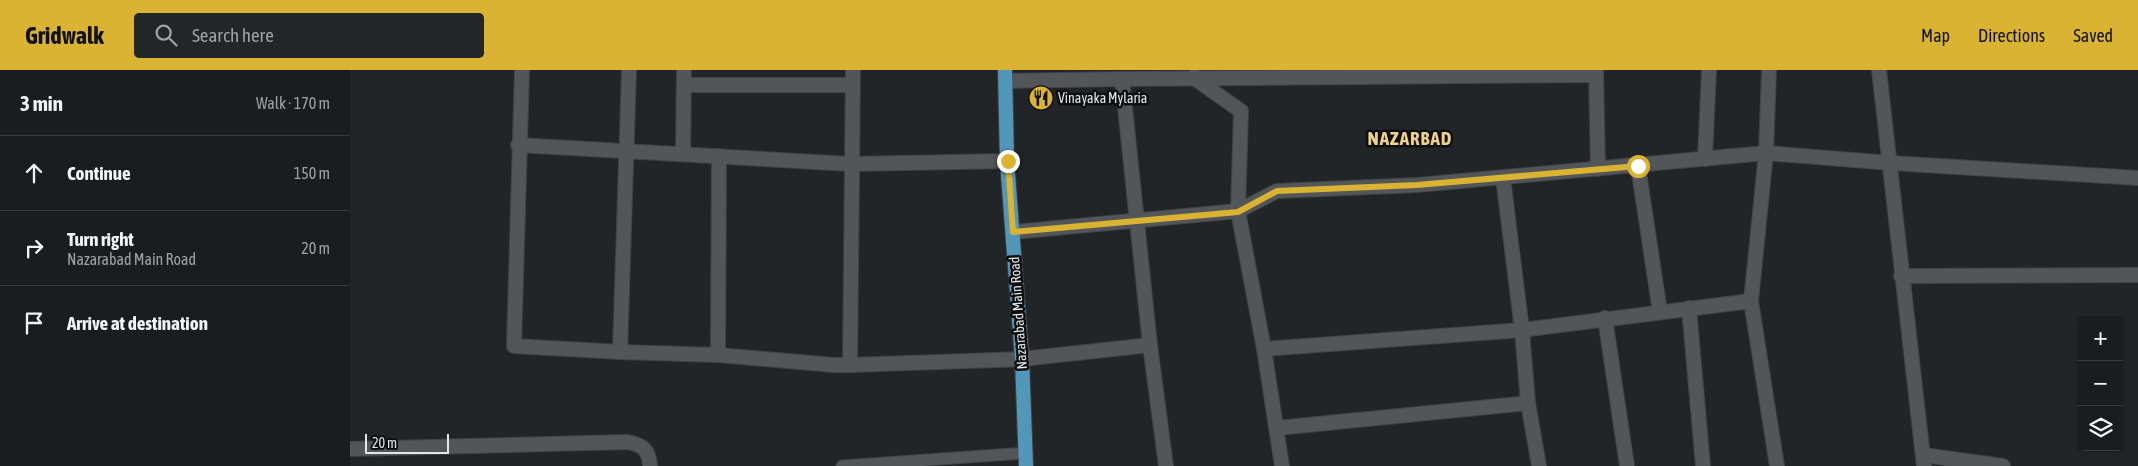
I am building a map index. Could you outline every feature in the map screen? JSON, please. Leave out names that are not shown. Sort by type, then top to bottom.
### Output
[{"type":"main road","name":"Nazarabad Main Road","points":[[1005,76],[1008,161],[1022,359],[1025,460]]},
{"type":"street","points":[[522,70],[518,145],[514,346],[718,355],[850,365],[1022,359],[1150,345]]},
{"type":"street","points":[[620,352],[628,70]]},
{"type":"street","points":[[683,154],[684,70]]},
{"type":"street","points":[[850,365],[853,70]]},
{"type":"street","points":[[1705,159],[1709,70]]},
{"type":"street","points":[[1768,70],[1766,153],[1751,301],[1777,466]]},
{"type":"street","points":[[1879,70],[1891,163],[1901,276],[1924,461],[2003,466]]},
{"type":"street","points":[[1005,76],[1122,79],[1194,74],[1596,73],[1598,169]]},
{"type":"street","points":[[1194,74],[1241,111],[1238,212],[1264,348],[1282,466]]},
{"type":"street","points":[[1122,79],[1150,345],[1166,466]]},
{"type":"street","points":[[684,85],[852,85]]},
{"type":"street","points":[[518,145],[851,164],[1008,161]]},
{"type":"street","points":[[1013,232],[1238,212],[1277,191],[1417,185],[1766,153],[1891,163],[2138,178]]},
{"type":"street","points":[[718,355],[719,156]]},
{"type":"street","points":[[1638,166],[1660,312]]},
{"type":"street","points":[[1503,178],[1522,330],[1528,403],[1539,466]]},
{"type":"street","points":[[1901,276],[2138,275]]},
{"type":"street","points":[[1264,348],[1522,330],[1751,301]]},
{"type":"street","points":[[1690,308],[1703,466]]},
{"type":"street","points":[[1605,318],[1627,466]]},
{"type":"street","points":[[1277,428],[1528,403]]},
{"type":"street","points":[[350,449],[628,442],[639,444],[646,450],[650,466]]},
{"type":"lane","points":[[842,466],[1025,460]]},
{"type":"place","name":"Vinayaka Mylaria","points":[[1041,98]]},
{"type":"district","name":"NAZARBAD","points":[[1410,138]]},
{"type":"route","points":[[1008,161],[1013,232],[1238,212],[1277,191],[1417,185],[1638,166]]}]
